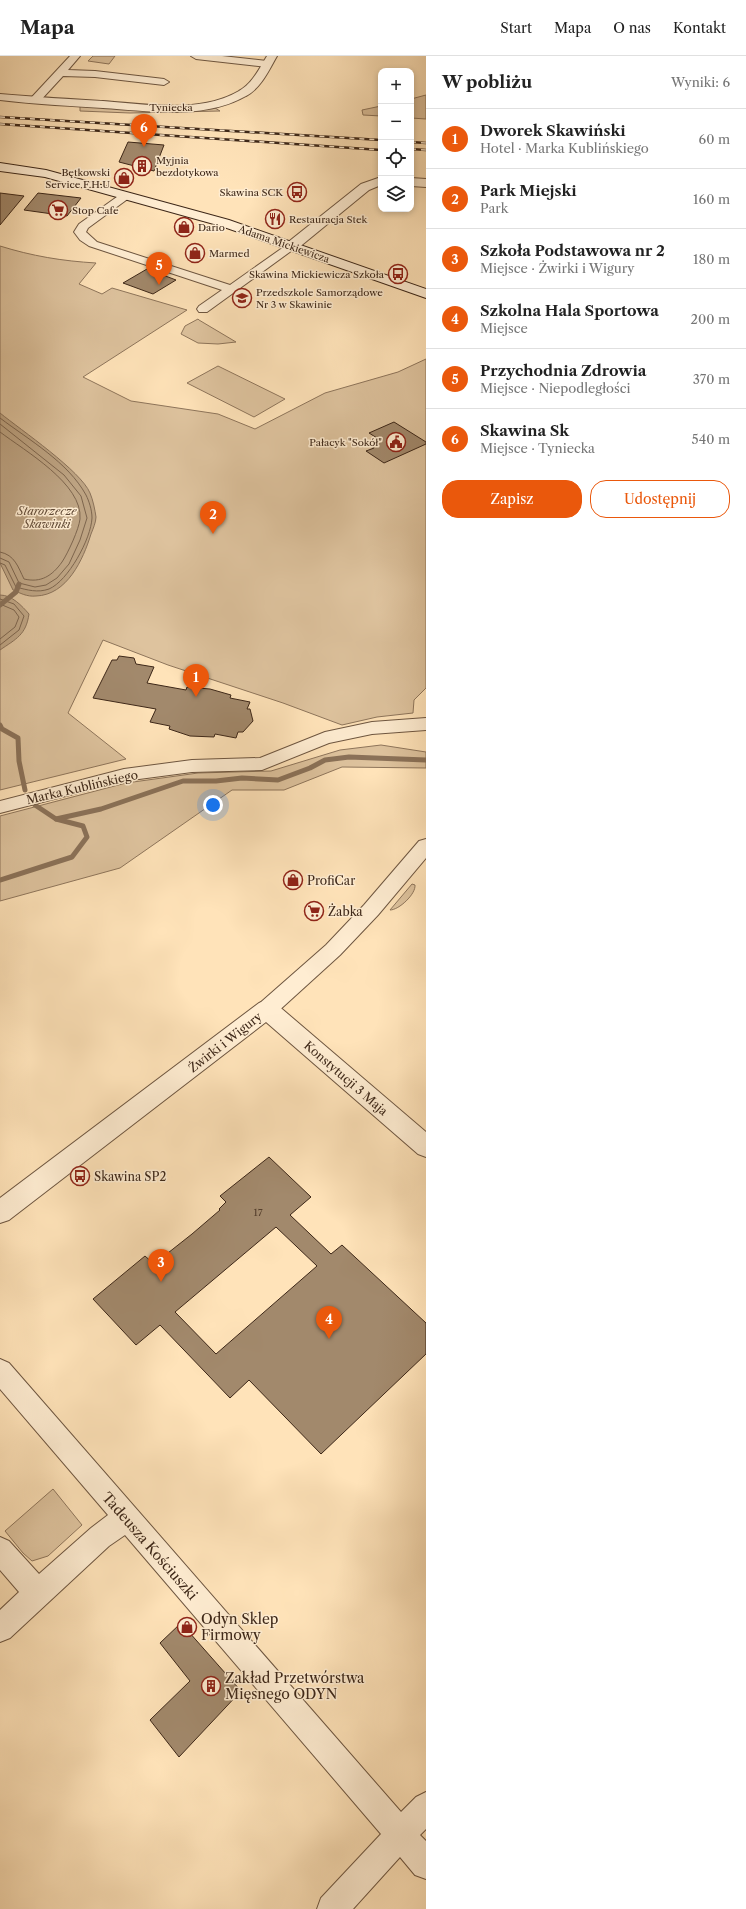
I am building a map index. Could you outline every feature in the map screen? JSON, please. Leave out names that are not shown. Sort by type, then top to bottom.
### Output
[{"type":"street","points":[[35,100],[75,56]]},
{"type":"street","points":[[196,56],[270,60]]},
{"type":"street","name":"Tyniecka","points":[[0,97],[160,107],[202,106],[226,101],[244,93],[252,86],[270,60]]},
{"type":"street","points":[[60,73],[95,74],[164,82]]},
{"type":"street","name":"Adama Mickiewicza","points":[[0,166],[46,174],[225,223],[426,294]]},
{"type":"street","points":[[203,309],[292,246],[365,187],[378,182]]},
{"type":"street","points":[[414,182],[426,183]]},
{"type":"street","points":[[125,196],[83,226],[80,232],[84,238],[93,244],[231,290]]},
{"type":"street","name":"Marka Kublińskiego","points":[[0,806],[124,775],[192,766],[262,764],[325,738],[372,728],[425,725]]},
{"type":"street","name":"Żwirki i Wigury","points":[[0,1212],[267,1009],[333,950],[371,910],[426,846]]},
{"type":"street","name":"Konstytucji 3 Maja","points":[[267,1009],[426,1147]]},
{"type":"street","name":"Tadeusza Kościuszki","points":[[0,1371],[426,1864]]},
{"type":"street","points":[[0,1628],[100,1537],[127,1517]]},
{"type":"street","points":[[0,1550],[38,1594]]},
{"type":"street","points":[[332,1909],[426,1807]]},
{"type":"shaded area","points":[[93,56],[115,56],[109,64],[88,61]]},
{"type":"shaded area","points":[[426,95],[426,119],[414,118],[414,98]]},
{"type":"shaded area","points":[[80,105],[187,110],[215,108],[220,111],[130,113],[80,111]]},
{"type":"shaded area","points":[[378,107],[378,116],[363,115],[362,110]]},
{"type":"shaded area","points":[[0,246],[47,258],[96,263],[79,284],[102,294],[112,288],[187,310],[83,377],[131,401],[218,414],[255,429],[325,393],[398,372],[426,359],[426,688],[414,700],[413,713],[377,717],[342,725],[283,703],[168,665],[103,640],[68,713],[126,759],[0,790]]},
{"type":"shaded area","points":[[198,319],[236,342],[218,344],[198,343],[181,334],[185,326]]},
{"type":"shaded area","points":[[218,366],[285,399],[254,417],[187,383]]},
{"type":"shaded area","points":[[381,745],[426,752],[426,768],[342,767],[284,790],[232,790],[120,868],[0,901],[0,816],[126,783],[198,773],[271,771],[340,750]]},
{"type":"shaded area","points":[[412,884],[415,885],[415,889],[410,897],[398,907],[390,910]]},
{"type":"shaded area","points":[[53,1489],[82,1525],[48,1556],[32,1561],[23,1553],[5,1531]]},
{"type":"water","name":"Starorzecze Skawinki","points":[[0,413],[50,451],[75,474],[90,493],[93,502],[96,521],[88,544],[78,565],[65,583],[57,590],[47,594],[30,596],[13,590],[0,563]]},
{"type":"water","points":[[0,595],[13,599],[29,614],[28,621],[23,632],[0,650]]},
{"type":"building","points":[[128,142],[164,145],[154,171],[119,162]]},
{"type":"building","points":[[0,193],[24,196],[0,225]]},
{"type":"building","points":[[38,193],[81,198],[67,216],[24,210]]},
{"type":"building","points":[[147,269],[176,280],[153,294],[123,283]]},
{"type":"building","name":"Pałacyk \"Sokół\"","points":[[394,422],[426,442],[426,444],[384,463],[366,451],[374,448],[366,442],[377,438],[369,433]]},
{"type":"building","points":[[119,656],[134,658],[136,664],[154,667],[147,683],[186,690],[187,687],[210,689],[231,695],[230,698],[250,702],[247,709],[250,709],[253,721],[243,732],[238,732],[236,738],[215,734],[214,737],[190,736],[169,729],[170,726],[150,722],[156,709],[93,698],[112,660],[117,660]]},
{"type":"building","points":[[269,1157],[311,1197],[290,1215],[331,1254],[342,1245],[426,1323],[426,1354],[321,1454],[249,1380],[230,1398],[160,1325],[136,1345],[93,1299],[145,1256],[154,1264],[192,1234],[220,1210],[219,1209],[226,1202],[220,1196]],"holes":[[[276,1227],[317,1266],[216,1354],[175,1312]]]},
{"type":"building","name":"Zakład Przetwórstwa Mięsnego ODYN","points":[[181,1623],[241,1691],[179,1757],[150,1720],[190,1681],[160,1643]]},
{"type":"waterway","points":[[0,605],[16,592],[19,584]]},
{"type":"waterway","points":[[0,725],[2,729],[18,738],[19,761],[25,790]]},
{"type":"waterway","points":[[56,819],[101,809],[183,781],[216,781],[242,778],[278,780],[310,768],[325,760],[349,757],[426,760]]},
{"type":"waterway","points":[[35,805],[56,819]]},
{"type":"waterway","points":[[0,880],[72,857],[87,837],[83,826],[56,819]]},
{"type":"railway","points":[[0,117],[378,140]]},
{"type":"railway","points":[[0,124],[378,150]]},
{"type":"railway","points":[[414,142],[426,143]]},
{"type":"railway","points":[[414,149],[426,150]]},
{"type":"place","name":"Skawina Sk","points":[[144,147]]},
{"type":"place","name":"Myjnia bezdotykowa","points":[[142,166]]},
{"type":"place","name":"Bętkowski Service F.H.U","points":[[124,178]]},
{"type":"place","name":"Skawina SCK","points":[[297,192]]},
{"type":"place","name":"Stop Cafe","points":[[58,210]]},
{"type":"place","name":"Restauracja Stek","points":[[275,219]]},
{"type":"place","name":"Dario","points":[[184,227]]},
{"type":"place","name":"Marmed","points":[[195,253]]},
{"type":"place","name":"Skawina Mickiewicza Szkoła","points":[[398,274]]},
{"type":"place","name":"Przychodnia Zdrowia","points":[[159,285]]},
{"type":"place","name":"Przedszkole Samorządowe Nr 3 w Skawinie","points":[[242,298]]},
{"type":"place","name":"Pałacyk \"Sokół\"","points":[[396,442]]},
{"type":"place","name":"Park Miejski","points":[[213,534]]},
{"type":"place","name":"Dworek Skawiński","points":[[196,697]]},
{"type":"place","name":"ProfiCar","points":[[293,880]]},
{"type":"place","name":"Żabka","points":[[314,911]]},
{"type":"place","name":"Skawina SP2","points":[[80,1176]]},
{"type":"place","name":"Szkoła Podstawowa nr 2","points":[[161,1282]]},
{"type":"place","name":"Szkolna Hala Sportowa","points":[[329,1339]]},
{"type":"place","name":"Odyn Sklep Firmowy","points":[[187,1627]]},
{"type":"place","name":"Zakład Przetwórstwa Mięsnego ODYN","points":[[211,1686]]}]
